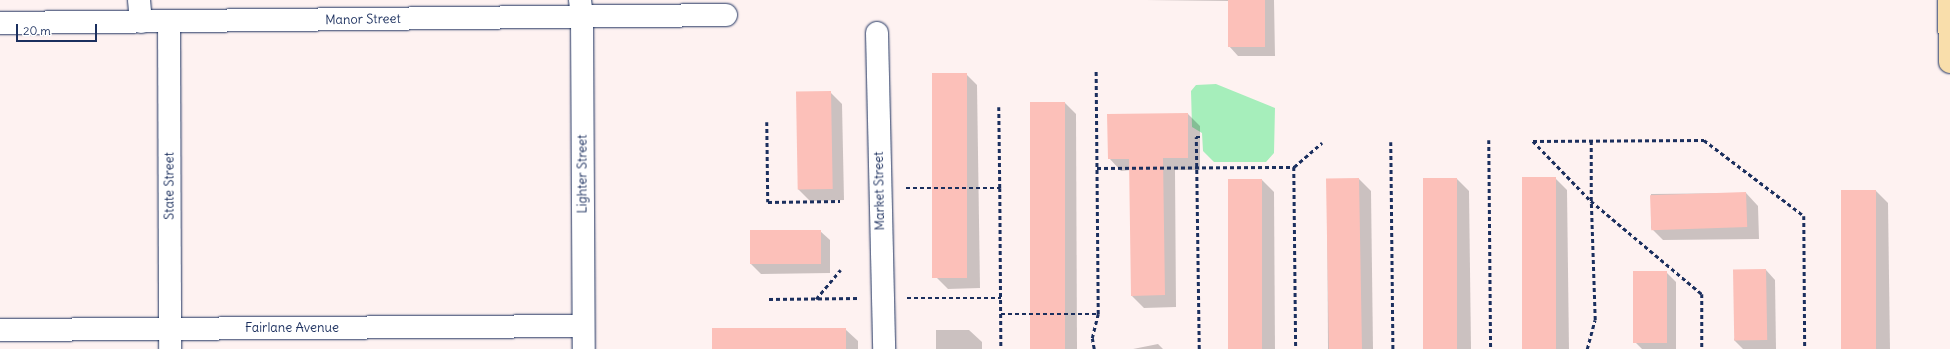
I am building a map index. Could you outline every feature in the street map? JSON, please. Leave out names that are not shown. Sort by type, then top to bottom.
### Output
[{"type":"main road","points":[[1949,0],[1950,62]]},
{"type":"street","points":[[139,0],[141,22]]},
{"type":"street","name":"Manor Street","points":[[0,24],[169,22],[581,9],[726,15]]},
{"type":"street","name":"Lighter Street","points":[[581,9],[584,349]]},
{"type":"street","name":"State Street","points":[[169,22],[170,339]]},
{"type":"street","name":"Market Street","points":[[877,34],[884,349]]},
{"type":"street","name":"Fairlane Avenue","points":[[0,330],[170,339],[583,326]]},
{"type":"path","points":[[1094,349],[1092,338],[1098,314],[1096,69]]},
{"type":"path","points":[[999,107],[1001,349]]},
{"type":"path","points":[[767,122],[768,202],[840,201]]},
{"type":"path","points":[[1198,349],[1196,137],[1203,137]]},
{"type":"path","points":[[1489,140],[1491,349]]},
{"type":"path","points":[[1702,349],[1702,294],[1591,201],[1533,141],[1704,140],[1804,216],[1805,349]]},
{"type":"path","points":[[1587,349],[1595,320],[1591,201],[1591,141]]},
{"type":"path","points":[[1391,142],[1393,349]]},
{"type":"path","points":[[1097,168],[1294,167],[1322,143]]},
{"type":"path","points":[[1294,167],[1296,349]]},
{"type":"path","points":[[902,188],[1000,188]]},
{"type":"path","points":[[816,299],[840,270]]},
{"type":"path","points":[[769,300],[863,298]]},
{"type":"path","points":[[903,298],[1001,298]]},
{"type":"path","points":[[1001,314],[1098,314]]},
{"type":"green space","points":[[1216,84],[1275,108],[1274,153],[1266,162],[1214,162],[1203,151],[1202,133],[1192,127],[1191,91],[1196,85]]},
{"type":"building","points":[[1228,0],[1265,0],[1265,47],[1228,47]]},
{"type":"building","points":[[932,73],[967,73],[967,278],[932,278]]},
{"type":"building","points":[[831,91],[833,189],[798,190],[796,92]]},
{"type":"building","points":[[1030,102],[1065,102],[1065,349],[1030,349]]},
{"type":"building","points":[[1188,113],[1188,158],[1163,158],[1165,295],[1131,296],[1129,159],[1108,159],[1107,114]]},
{"type":"building","points":[[1522,177],[1556,177],[1556,349],[1522,349]]},
{"type":"building","points":[[1359,178],[1362,349],[1329,349],[1326,179]]},
{"type":"building","points":[[1423,178],[1457,178],[1457,349],[1423,349]]},
{"type":"building","points":[[1228,179],[1262,179],[1262,349],[1228,349]]},
{"type":"building","points":[[1841,190],[1876,190],[1876,349],[1841,349]]},
{"type":"building","points":[[1746,192],[1747,227],[1651,230],[1650,195]]},
{"type":"building","points":[[750,230],[821,230],[821,264],[750,264]]},
{"type":"building","points":[[1766,269],[1767,340],[1734,341],[1733,270]]},
{"type":"building","points":[[1633,271],[1667,271],[1667,343],[1633,343]]},
{"type":"building","points":[[712,328],[846,328],[846,349],[712,349]]}]
